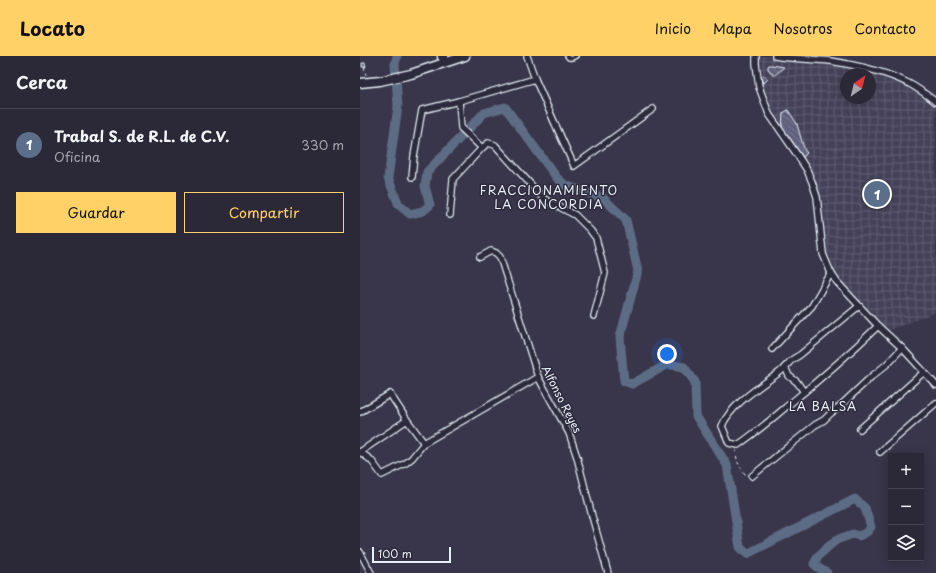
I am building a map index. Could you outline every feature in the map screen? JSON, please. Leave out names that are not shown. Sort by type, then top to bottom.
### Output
[{"type":"main road","points":[[363,80],[380,81],[411,74],[462,56]]},
{"type":"street","points":[[527,56],[535,79],[574,166],[653,109]]},
{"type":"street","points":[[756,56],[759,86],[769,114],[807,170],[812,182],[817,197],[823,254],[831,273],[837,282],[859,306],[902,348],[936,385]]},
{"type":"street","points":[[775,56],[830,61],[872,70],[909,83],[936,102]]},
{"type":"street","points":[[412,177],[422,110],[535,79]]},
{"type":"street","points":[[459,101],[460,128],[482,148]]},
{"type":"street","points":[[450,215],[453,179],[488,143],[495,145],[544,199],[575,216],[596,238],[605,272],[594,316]]},
{"type":"street","name":"Alfonso Reyes","points":[[480,257],[491,251],[500,257],[538,376],[569,433],[577,457],[608,573]]},
{"type":"street","points":[[772,349],[812,306],[831,273]]},
{"type":"street","points":[[859,306],[793,359],[786,367],[739,403],[730,412],[722,426],[730,443],[738,445],[751,436],[852,351],[878,326]]},
{"type":"street","points":[[752,476],[815,425],[824,420],[887,364],[902,348]]},
{"type":"street","points":[[786,367],[789,376],[797,382],[804,392]]},
{"type":"street","points":[[860,430],[924,372]]},
{"type":"street","points":[[407,420],[360,452],[370,460],[382,475],[406,463],[424,443],[538,376]]},
{"type":"street","points":[[360,412],[390,394],[424,443]]},
{"type":"street","points":[[880,452],[936,403]]},
{"type":"street","points":[[360,552],[371,573]]},
{"type":"lane","points":[[567,56],[570,59],[576,56]]},
{"type":"path","points":[[363,80],[364,67]]},
{"type":"path","points":[[738,445],[736,451],[737,461],[744,473],[748,476],[752,476]]},
{"type":"shaded area","points":[[758,56],[830,63],[853,68],[840,68],[840,104],[876,104],[876,74],[917,90],[936,103],[936,312],[887,331],[834,275],[828,259],[824,241],[818,191],[806,162],[781,128],[765,98],[759,75]]},
{"type":"building","points":[[362,63],[365,63],[366,67],[362,67]]},
{"type":"building","points":[[769,65],[784,67],[774,76],[768,69]]},
{"type":"building","points":[[763,75],[768,79],[763,84],[761,77]]},
{"type":"building","points":[[788,110],[797,124],[804,149],[807,153],[803,157],[782,127],[783,113]]},
{"type":"waterway","points":[[397,56],[395,64],[398,106],[388,178],[399,205],[410,214],[423,211],[430,205],[425,186],[427,172],[484,113],[505,107],[557,178],[565,185],[603,198],[626,220],[638,271],[620,337],[624,381],[632,384],[668,364],[684,367],[695,382],[696,416],[727,465],[740,547],[747,554],[855,499],[865,508],[871,527],[867,532],[859,536],[853,534],[836,540],[818,556],[814,564],[827,573]]},
{"type":"place","name":"Trabal S. de R.L. de C.V.","points":[[877,194]]},
{"type":"district","name":"FRACCIONAMIENTO LA CONCORDIA","points":[[549,197]]},
{"type":"district","name":"LA BALSA","points":[[823,406]]}]
